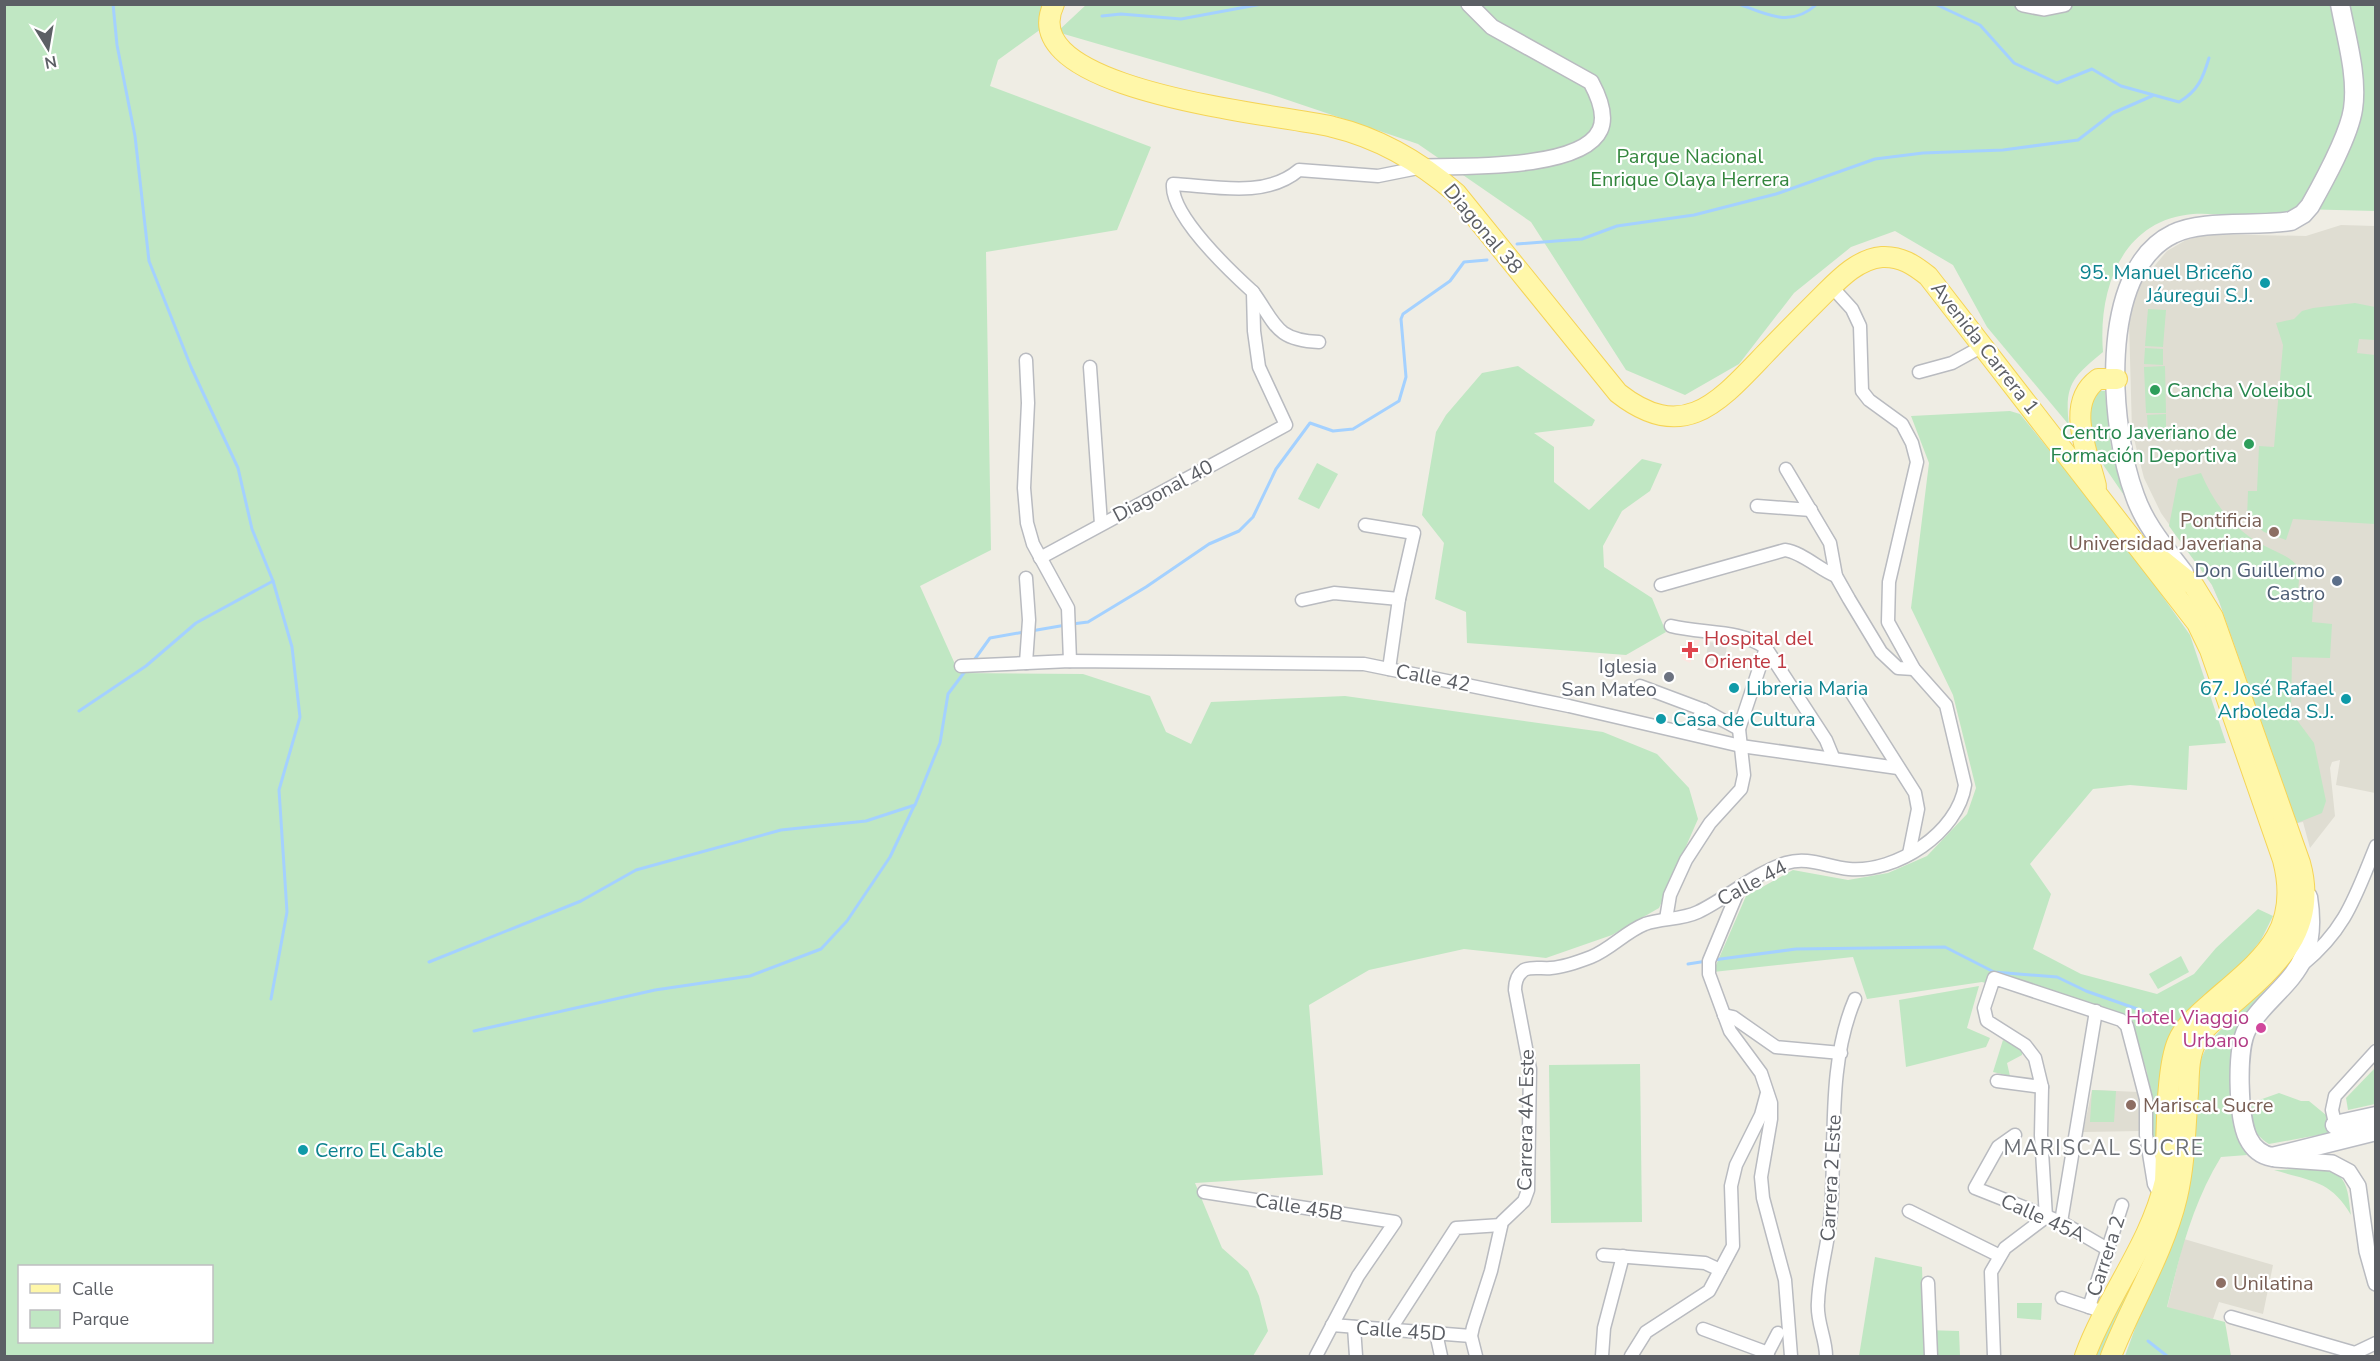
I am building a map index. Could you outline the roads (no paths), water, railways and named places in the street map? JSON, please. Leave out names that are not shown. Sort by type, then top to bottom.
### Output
[{"type":"main road","name":"Diagonal 38","points":[[1054,4],[1051,24],[1060,47],[1079,63],[1134,88],[1217,109],[1332,126],[1387,146],[1423,167],[1456,193],[1618,393],[1636,407],[1652,413],[1672,416],[1694,414],[1725,396],[1832,286]]},
{"type":"main road","points":[[2194,586],[2147,522],[2134,496],[2119,437],[2118,325],[2122,303],[2134,273],[2148,254],[2173,233],[2194,228],[2284,222],[2298,218],[2310,206],[2351,117],[2354,95],[2340,4]]},
{"type":"main road","points":[[2346,40],[2351,4]]},
{"type":"main road","name":"Avenida Carrera 1","points":[[1832,286],[1852,268],[1867,260],[1882,257],[1910,263],[1928,276],[2132,535],[2204,636],[2283,860],[2289,899],[2287,915],[2272,945],[2193,1019],[2178,1041],[2172,1067],[2162,1197],[2139,1252],[2098,1310],[2085,1356]]},
{"type":"main road","points":[[2097,492],[2080,420],[2080,403],[2087,389],[2098,379],[2117,379]]},
{"type":"main road","name":"Avenida Carrera 1","points":[[2111,1356],[2167,1231],[2177,1198],[2183,1161],[2190,1064],[2195,1043],[2210,1024],[2265,976],[2288,949],[2302,915],[2304,878],[2220,635],[2194,586],[2132,535]]},
{"type":"main road","points":[[2304,878],[2310,908],[2310,927],[2305,952],[2296,970],[2252,1022],[2244,1035],[2239,1054],[2246,1131],[2252,1144],[2265,1156],[2280,1156],[2376,1116]]},
{"type":"main road","points":[[2337,1133],[2376,1131]]},
{"type":"street","points":[[1319,342],[1298,341],[1276,329],[1253,292],[1222,262],[1184,216],[1173,190],[1173,184],[1217,190],[1249,188],[1288,180],[1299,170],[1378,176],[1423,167],[1501,164],[1562,155],[1580,150],[1594,140],[1601,129],[1602,110],[1591,82],[1492,27],[1469,4]]},
{"type":"street","points":[[2023,4],[2044,8],[2064,4]]},
{"type":"street","name":"Calle 44","points":[[1517,978],[1528,968],[1553,968],[1588,958],[1633,930],[1698,912],[1780,866],[1799,860],[1857,869],[1878,866],[1909,854],[1930,840],[1954,815],[1963,798],[1965,785],[1946,705],[1914,669],[1893,635],[1888,622],[1889,582],[1917,462],[1915,449],[1902,424],[1869,400],[1862,391],[1860,326],[1852,309],[1832,286]]},
{"type":"street","name":"Diagonal 40","points":[[1040,558],[1287,425],[1259,367],[1254,331],[1253,292]]},
{"type":"street","points":[[1919,372],[1952,363],[1983,346]]},
{"type":"street","points":[[1026,360],[1028,403],[1024,488],[1027,523],[1040,558],[1068,608],[1070,661]]},
{"type":"street","points":[[1090,367],[1101,525]]},
{"type":"street","points":[[1786,469],[1830,543],[1836,576],[1881,652],[1898,668],[1914,669]]},
{"type":"street","points":[[1757,506],[1811,510]]},
{"type":"street","points":[[1365,525],[1414,533],[1399,599],[1389,669]]},
{"type":"street","points":[[1661,585],[1785,550],[1792,550],[1820,569],[1836,576]]},
{"type":"street","points":[[1026,578],[1029,620],[1026,663]]},
{"type":"street","points":[[1302,600],[1334,593],[1399,599]]},
{"type":"street","points":[[1671,626],[1696,632],[1753,639],[1766,648],[1826,740],[1833,757]]},
{"type":"street","points":[[1666,920],[1670,895],[1686,860],[1710,823],[1741,789],[1744,776],[1739,729],[1766,648]]},
{"type":"street","name":"Calle 42","points":[[961,666],[1070,661],[1347,663],[1389,669],[1688,732],[1741,746],[1833,757],[1898,768]]},
{"type":"street","points":[[1640,686],[1704,710],[1739,729]]},
{"type":"street","points":[[1851,692],[1915,793],[1917,801],[1909,854]]},
{"type":"street","points":[[1688,732],[1704,710]]},
{"type":"street","points":[[2296,970],[2323,948],[2343,923],[2376,846]]},
{"type":"street","points":[[1739,889],[1709,961],[1709,974],[1730,1030],[1761,1073],[1768,1089],[1771,1119],[1761,1178],[1762,1198],[1785,1280],[1791,1356]]},
{"type":"street","name":"Carrera 4A Este","points":[[1501,1225],[1506,1215],[1524,1201],[1528,1190],[1530,1069],[1515,990],[1517,978]]},
{"type":"street","points":[[1994,1356],[1989,1282],[1998,1255],[2015,1239],[2046,1217],[2041,1135],[2042,1087],[2035,1058],[2025,1045],[1987,1021],[1984,1008],[1994,978],[2121,1020],[2131,1031],[2146,1099],[2146,1135],[2154,1184],[2162,1197]]},
{"type":"street","name":"Carrera 2 Este","points":[[1826,1356],[1817,1303],[1831,1214],[1835,1102],[1841,1053],[1845,1022],[1855,999]]},
{"type":"street","points":[[2061,1222],[2096,1011]]},
{"type":"street","points":[[1724,1015],[1733,1017],[1776,1047],[1841,1053]]},
{"type":"street","points":[[2337,1133],[2332,1105],[2337,1091],[2376,1051]]},
{"type":"street","points":[[1997,1081],[2042,1087]]},
{"type":"street","points":[[1631,1356],[1646,1332],[1709,1292],[1733,1246],[1730,1205],[1736,1165],[1761,1115],[1768,1089]]},
{"type":"street","name":"Calle 45A","points":[[2014,1135],[1998,1147],[1975,1188],[2061,1222],[2109,1250]]},
{"type":"street","points":[[2265,1156],[2332,1163],[2349,1172],[2358,1186],[2367,1251],[2376,1283]]},
{"type":"street","name":"Calle 45B","points":[[1204,1192],[1395,1222],[1358,1276],[1332,1325]]},
{"type":"street","name":"Carrera 2","points":[[2098,1310],[2109,1250],[2122,1205]]},
{"type":"street","points":[[1909,1211],[1998,1255]]},
{"type":"street","points":[[1390,1330],[1456,1228],[1501,1225],[1491,1271],[1471,1336],[1476,1356]]},
{"type":"street","points":[[1603,1255],[1705,1263],[1720,1270]]},
{"type":"street","points":[[1602,1356],[1604,1328],[1623,1256]]},
{"type":"street","points":[[1928,1283],[1931,1356]]},
{"type":"street","points":[[2062,1299],[2098,1310]]},
{"type":"street","points":[[2230,1317],[2355,1355],[2376,1343]]},
{"type":"street","points":[[1316,1356],[1332,1325]]},
{"type":"street","name":"Calle 45D","points":[[1332,1325],[1471,1336]]},
{"type":"street","points":[[1354,1327],[1356,1356]]},
{"type":"street","points":[[1703,1329],[1767,1355],[1778,1332]]},
{"type":"street","points":[[1436,1333],[1441,1356]]},
{"type":"waterway","points":[[113,4],[117,45],[135,136],[149,261],[191,367],[238,468],[252,529],[273,581],[292,647],[300,717],[279,790],[287,912],[271,999]]},
{"type":"waterway","points":[[1102,16],[1121,14],[1181,19],[1262,4]]},
{"type":"waterway","points":[[1739,4],[1779,17],[1798,16],[1817,4]]},
{"type":"waterway","points":[[1935,4],[1980,25],[2014,63],[2057,83],[2092,69],[2121,86],[2179,102],[2199,83],[2209,58]]},
{"type":"waterway","points":[[1517,244],[1582,239],[1617,226],[1694,215],[1776,194],[1875,159],[1923,153],[2003,150],[2078,140],[2113,113],[2152,96]]},
{"type":"waterway","points":[[1072,624],[1088,622],[1146,587],[1209,544],[1239,531],[1253,517],[1276,469],[1310,423],[1333,431],[1353,429],[1399,401],[1406,377],[1401,319],[1403,314],[1450,281],[1464,262],[1487,260]]},
{"type":"waterway","points":[[79,711],[146,666],[196,623],[273,581]]},
{"type":"waterway","points":[[1031,631],[1066,625]]},
{"type":"waterway","points":[[972,663],[990,638],[1024,632]]},
{"type":"waterway","points":[[429,962],[581,901],[636,870],[781,830],[866,821],[915,805],[940,743],[948,694],[966,670]]},
{"type":"waterway","points":[[474,1031],[655,990],[750,976],[821,949],[847,921],[890,857],[914,806]]},
{"type":"waterway","points":[[1713,960],[1796,949],[1945,947],[1994,972],[2057,977],[2086,991],[2143,1011]]},
{"type":"waterway","points":[[1688,964],[1707,961]]},
{"type":"waterway","points":[[2148,1341],[2167,1356]]},
{"type":"place","name":"95. Manuel Briceño Jáuregui S.J.","points":[[2265,283]]},
{"type":"place","name":"Cancha Voleibol","points":[[2155,390]]},
{"type":"place","name":"Centro Javeriano de Formación Deportiva","points":[[2249,444]]},
{"type":"place","name":"Pontificia Universidad Javeriana","points":[[2274,532]]},
{"type":"place","name":"Don Guillermo Castro","points":[[2337,581]]},
{"type":"place","name":"Hospital del Oriente 1","points":[[1690,650]]},
{"type":"place","name":"Iglesia San Mateo","points":[[1669,677]]},
{"type":"place","name":"Libreria Maria","points":[[1734,688]]},
{"type":"place","name":"67. José Rafael Arboleda S.J.","points":[[2346,699]]},
{"type":"place","name":"Casa de Cultura","points":[[1661,719]]},
{"type":"place","name":"Hotel Viaggio Urbano","points":[[2261,1028]]},
{"type":"place","name":"Mariscal Sucre","points":[[2131,1105]]},
{"type":"place","name":"Cerro El Cable","points":[[303,1150]]},
{"type":"place","name":"Unilatina","points":[[2221,1283]]},
{"type":"district","name":"MARISCAL SUCRE","points":[[2104,1148]]},
{"type":"park label","name":"Parque Nacional Enrique Olaya Herrera","points":[[1690,168]]}]
